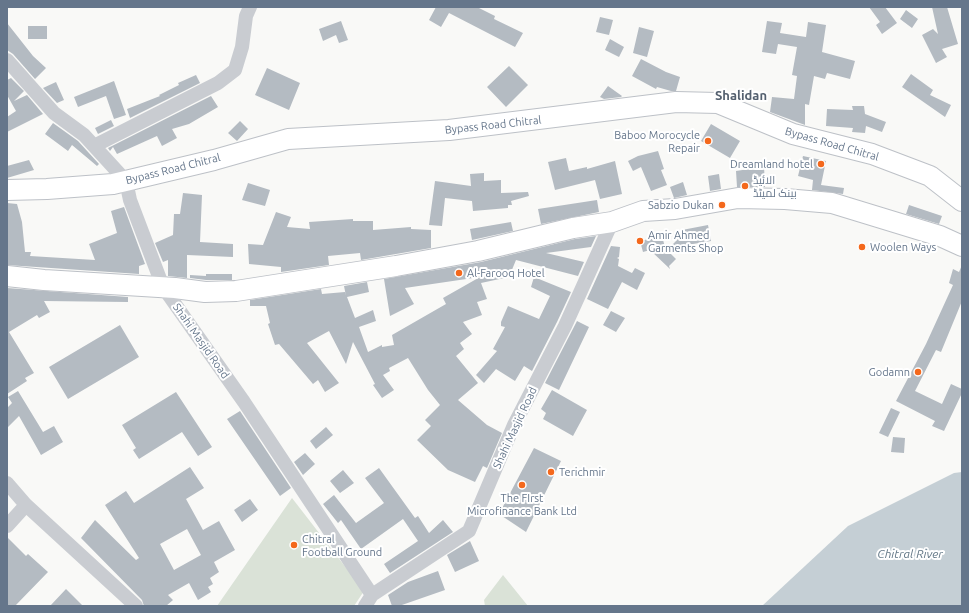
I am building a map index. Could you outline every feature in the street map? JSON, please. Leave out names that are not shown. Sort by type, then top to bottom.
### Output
[{"type":"street","points":[[94,146],[218,83],[235,70],[242,47],[246,16],[250,7]]},
{"type":"street","points":[[7,60],[54,113],[84,135],[126,181]]},
{"type":"street","name":"Bypass Road Chitral","points":[[7,190],[47,189],[113,184],[214,160],[288,139],[449,130],[676,102],[718,103],[793,134],[872,154],[930,176],[962,201]]},
{"type":"street","name":"Shahi Masjid Road","points":[[126,181],[130,200],[163,287],[261,428],[368,600],[469,531],[514,425],[565,326],[612,222]]},
{"type":"street","points":[[7,276],[44,280],[163,287],[205,292],[236,291],[396,266],[478,251],[573,228],[612,222],[643,211],[675,209],[738,198],[785,199],[832,203],[940,236],[962,246]]},
{"type":"street","points":[[7,483],[26,505],[136,606]]},
{"type":"street","points":[[7,526],[26,505]]},
{"type":"shaded area","name":"Chitral Football Ground","points":[[292,498],[364,591],[354,606],[217,606]]},
{"type":"shaded area","points":[[503,575],[528,606],[485,606],[484,600]]},
{"type":"water","name":"Chitral River","points":[[962,472],[962,606],[762,606],[848,526],[954,473]]},
{"type":"building","points":[[436,7],[477,7],[495,16],[494,19],[523,33],[515,47],[449,13],[441,27],[429,20]]},
{"type":"building","points":[[869,7],[885,7],[897,23],[882,34],[876,25],[880,22]]},
{"type":"building","points":[[932,7],[947,7],[958,44],[942,49],[947,57],[936,63],[922,35],[933,29],[938,34]]},
{"type":"building","points":[[906,10],[918,19],[912,28],[900,19]]},
{"type":"building","points":[[600,17],[613,20],[609,35],[596,32]]},
{"type":"building","points":[[341,21],[348,40],[339,43],[336,35],[323,41],[319,29]]},
{"type":"building","points":[[767,21],[782,23],[780,33],[806,37],[808,22],[826,25],[822,52],[855,61],[850,79],[827,73],[825,79],[814,76],[809,105],[805,104],[805,125],[770,112],[772,97],[794,99],[797,76],[792,75],[797,47],[778,44],[776,54],[762,52]]},
{"type":"building","points":[[7,23],[33,56],[46,68],[35,79],[13,54],[7,50]]},
{"type":"building","points":[[28,26],[47,26],[47,39],[28,39]]},
{"type":"building","points":[[639,27],[654,31],[647,57],[633,53]]},
{"type":"building","points":[[610,39],[624,47],[619,57],[605,50]]},
{"type":"building","points":[[641,59],[666,72],[680,77],[676,91],[657,87],[656,89],[632,76]]},
{"type":"building","points":[[509,66],[528,85],[506,107],[487,87]]},
{"type":"building","points":[[267,68],[300,83],[289,110],[255,95]]},
{"type":"building","points":[[911,74],[933,90],[930,95],[951,105],[945,117],[902,87]]},
{"type":"building","points":[[196,75],[200,83],[130,118],[127,109],[160,96],[159,95],[179,85],[178,83]]},
{"type":"building","points":[[11,78],[24,91],[14,101],[27,95],[43,114],[7,132],[7,117],[16,111],[7,95],[7,80]]},
{"type":"building","points":[[114,81],[126,115],[114,119],[106,96],[78,107],[74,97]]},
{"type":"building","points":[[56,82],[64,100],[57,103],[43,88]]},
{"type":"building","points":[[608,86],[622,96],[604,99],[600,97]]},
{"type":"building","points":[[211,96],[218,107],[189,124],[172,129],[177,138],[162,146],[157,136],[117,154],[113,147],[110,151],[108,148]]},
{"type":"building","points":[[852,106],[864,106],[865,114],[886,122],[882,132],[866,126],[865,133],[852,132],[853,128],[826,126],[827,109],[853,110]]},
{"type":"building","points":[[111,120],[114,126],[98,134],[95,128]]},
{"type":"building","points":[[240,121],[248,129],[237,141],[228,133]]},
{"type":"building","points":[[53,123],[78,141],[99,164],[97,166],[72,145],[68,151],[45,134]]},
{"type":"building","points":[[711,124],[740,141],[730,158],[701,141]]},
{"type":"building","points":[[658,151],[664,169],[661,170],[667,185],[651,191],[641,167],[633,171],[628,161],[638,156]]},
{"type":"building","points":[[803,156],[826,161],[821,185],[844,188],[843,194],[812,190],[813,180],[798,176]]},
{"type":"building","points":[[566,158],[569,171],[587,167],[587,169],[615,161],[622,194],[600,199],[595,180],[555,190],[548,162]]},
{"type":"building","points":[[29,160],[34,170],[7,178],[7,166]]},
{"type":"building","points":[[739,164],[764,166],[765,187],[737,187],[736,171],[749,169]]},
{"type":"building","points":[[484,173],[484,181],[501,180],[501,193],[528,192],[529,196],[511,201],[512,205],[508,205],[508,208],[473,211],[472,201],[445,198],[442,226],[429,225],[435,181],[471,186],[470,174]]},
{"type":"building","points":[[719,174],[721,189],[710,191],[708,176]]},
{"type":"building","points":[[683,182],[687,195],[674,198],[670,187]]},
{"type":"building","points":[[248,183],[270,190],[265,206],[242,200]]},
{"type":"building","points":[[183,193],[202,195],[200,242],[233,244],[233,257],[187,255],[187,278],[168,276],[168,260],[163,262],[155,243],[173,235],[174,214],[180,214]]},
{"type":"building","points":[[597,200],[599,212],[541,224],[538,209]]},
{"type":"building","points":[[7,203],[17,204],[22,222],[25,252],[31,252],[30,256],[95,260],[89,244],[117,233],[111,211],[124,207],[145,264],[139,266],[139,274],[7,265]]},
{"type":"building","points":[[909,205],[942,216],[939,224],[906,214]]},
{"type":"building","points":[[276,212],[291,217],[287,227],[310,229],[309,222],[353,219],[353,221],[373,221],[373,230],[411,227],[411,229],[431,230],[431,248],[361,260],[360,253],[328,256],[329,265],[281,272],[281,267],[249,264],[248,244],[263,245]]},
{"type":"building","points":[[511,222],[513,231],[472,240],[470,229]]},
{"type":"building","points":[[708,225],[711,241],[669,248],[683,234],[682,230]]},
{"type":"building","points":[[596,236],[591,247],[546,253],[584,262],[578,276],[516,260],[509,277],[481,283],[487,299],[477,302],[482,315],[463,322],[472,334],[460,343],[464,349],[456,356],[478,383],[458,400],[487,425],[502,433],[487,468],[483,466],[475,482],[448,470],[417,440],[431,426],[425,420],[440,405],[428,390],[408,358],[389,368],[390,371],[383,375],[394,390],[382,398],[373,385],[375,384],[353,342],[346,364],[329,331],[307,343],[339,383],[325,392],[318,380],[313,384],[279,344],[275,345],[268,324],[270,323],[266,306],[250,306],[250,300],[321,289],[322,294],[345,292],[346,296],[344,286],[367,282],[369,292],[347,297],[355,318],[373,310],[376,321],[359,327],[368,352],[382,345],[382,347],[394,345],[392,335],[446,304],[443,298],[480,277],[405,288],[414,304],[390,316],[384,279],[481,262],[575,239]]},
{"type":"building","points":[[662,236],[666,251],[667,250],[676,259],[669,266],[670,269],[650,250],[643,252],[640,241]]},
{"type":"building","points":[[611,246],[620,247],[619,257],[617,258],[619,259],[618,266],[632,273],[635,268],[645,273],[637,290],[622,282],[608,309],[587,299]]},
{"type":"building","points":[[962,265],[962,301],[941,352],[936,350],[915,391],[942,404],[951,384],[962,389],[962,393],[944,431],[932,426],[935,421],[896,401],[926,344],[953,285],[949,283],[953,269],[959,272]]},
{"type":"building","points":[[206,274],[232,274],[232,280],[206,280],[190,278],[190,275],[206,276]]},
{"type":"building","points":[[534,277],[571,292],[557,322],[532,371],[524,366],[515,381],[496,369],[484,383],[476,375],[497,351],[493,349],[505,327],[501,326],[501,322],[508,306],[539,319],[550,296],[531,287]]},
{"type":"building","points":[[7,288],[128,297],[128,302],[44,301],[50,312],[39,318],[37,315],[9,332],[34,373],[25,378],[27,381],[7,394]]},
{"type":"building","points":[[611,311],[625,318],[616,332],[603,325]]},
{"type":"building","points":[[577,321],[589,327],[559,390],[545,383]]},
{"type":"building","points":[[120,325],[139,357],[68,399],[49,367]]},
{"type":"building","points":[[552,390],[587,410],[573,436],[543,419],[546,413],[541,409]]},
{"type":"building","points":[[18,391],[43,432],[54,426],[63,442],[41,455],[19,416],[7,428],[7,408],[12,403],[8,397]]},
{"type":"building","points":[[176,392],[212,447],[198,456],[182,432],[139,459],[133,450],[136,448],[122,425]]},
{"type":"building","points":[[891,408],[900,412],[888,437],[879,433]]},
{"type":"building","points":[[240,411],[291,488],[280,496],[227,419]]},
{"type":"building","points":[[326,427],[333,435],[316,449],[310,441]]},
{"type":"building","points":[[893,437],[905,438],[904,453],[891,452]]},
{"type":"building","points":[[534,448],[561,461],[526,532],[499,514]]},
{"type":"building","points":[[305,453],[315,464],[303,475],[294,462]]},
{"type":"building","points":[[190,467],[204,488],[186,499],[203,530],[219,521],[235,550],[214,562],[219,572],[210,578],[213,584],[208,587],[211,592],[198,600],[189,583],[168,595],[173,600],[166,606],[144,606],[142,600],[81,538],[95,520],[136,560],[139,558],[105,505],[126,491],[134,503]],"holes":[[[187,529],[201,555],[174,570],[160,544]]]},
{"type":"building","points":[[379,468],[415,518],[418,516],[429,533],[443,520],[453,532],[390,573],[384,564],[418,541],[403,519],[361,549],[341,520],[338,523],[323,504],[334,495],[356,523],[384,503],[365,478]]},
{"type":"building","points":[[343,470],[354,483],[340,493],[330,481]]},
{"type":"building","points":[[250,499],[258,510],[242,522],[234,510]]},
{"type":"building","points":[[7,537],[26,556],[28,554],[48,572],[15,606],[7,606]]},
{"type":"building","points":[[470,541],[479,561],[455,572],[447,555]]},
{"type":"building","points":[[438,571],[445,590],[399,606],[392,606],[388,595],[408,582]]},
{"type":"building","points":[[66,589],[83,606],[50,606]]},
{"type":"place","name":"Baboo Morocycle Repair","points":[[708,141]]},
{"type":"place","name":"Dreamland hotel","points":[[821,164]]},
{"type":"place","name":"الائیڈ بینک لمیٹڈ","points":[[745,186]]},
{"type":"place","name":"Sabzio Dukan","points":[[722,205]]},
{"type":"place","name":"Amir Ahmed Garments Shop","points":[[640,241]]},
{"type":"place","name":"Woolen Ways","points":[[862,247]]},
{"type":"place","name":"Al-Farooq Hotel","points":[[459,273]]},
{"type":"place","name":"Godamn","points":[[918,372]]},
{"type":"place","name":"Terichmir","points":[[551,472]]},
{"type":"place","name":"The FIrst Microfinance Bank Ltd","points":[[522,485]]},
{"type":"place","name":"Chitral Football Ground","points":[[294,545]]},
{"type":"district","name":"Shalidan","points":[[741,96]]}]
